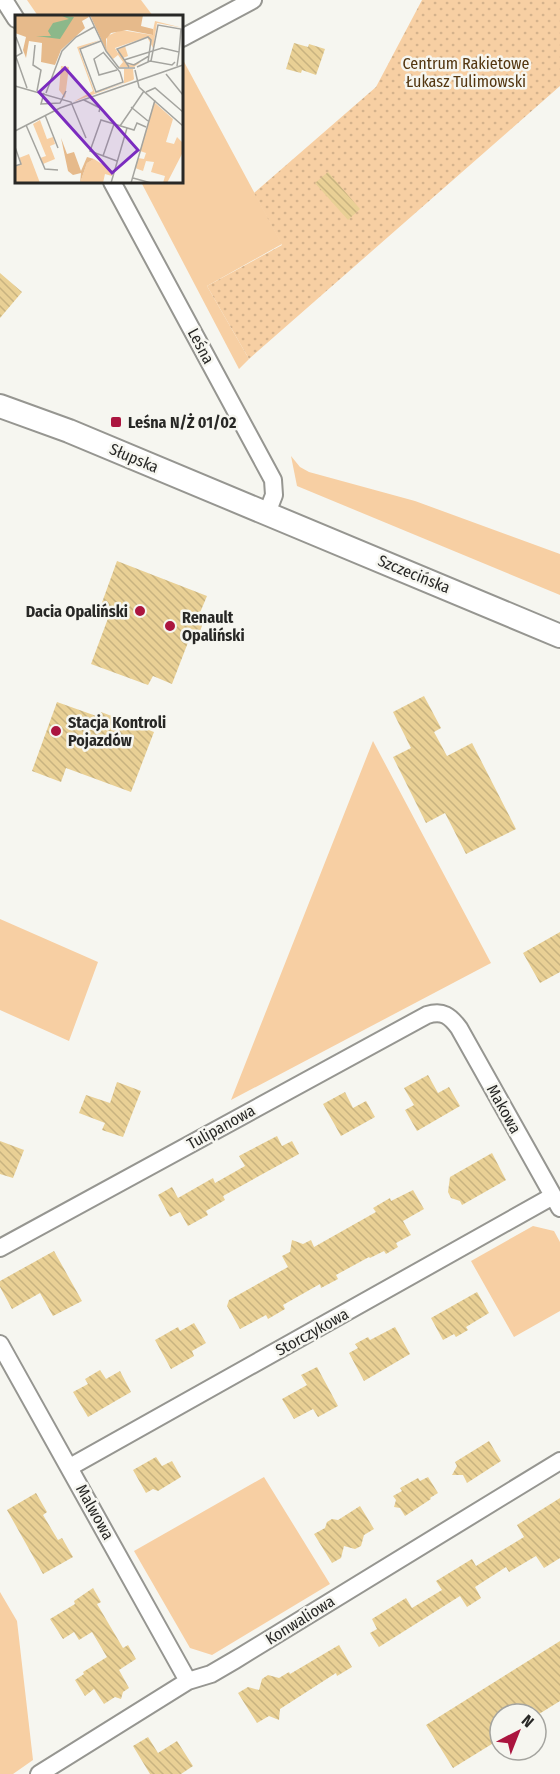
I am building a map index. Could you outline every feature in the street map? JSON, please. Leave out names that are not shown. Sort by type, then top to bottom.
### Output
[{"type":"main road","name":"Słupska","points":[[0,406],[69,431],[267,513]]},
{"type":"main road","name":"Szczecińska","points":[[267,513],[560,636]]},
{"type":"street","points":[[4,0],[15,17]]},
{"type":"street","points":[[183,37],[253,0]]},
{"type":"street","name":"Leśna","points":[[113,183],[273,480],[274,495],[267,513]]},
{"type":"street","name":"Tulipanowa","points":[[0,1248],[427,1015],[436,1012],[445,1013]]},
{"type":"street","name":"Makowa","points":[[445,1013],[459,1028],[556,1202]]},
{"type":"street","name":"Storczykowa","points":[[70,1467],[556,1202]]},
{"type":"street","name":"Malwowa","points":[[0,1344],[188,1681]]},
{"type":"street","name":"Konwaliowa","points":[[39,1774],[188,1681],[211,1674],[227,1665],[560,1461]]},
{"type":"green space","points":[[27,0],[141,0],[152,15],[37,15]]},
{"type":"green space","name":"Centrum Rakietowe Łukasz Tulimowski","points":[[422,0],[560,0],[560,86],[249,359],[207,286],[282,245],[254,193],[376,87]]},
{"type":"green space","points":[[183,60],[282,244],[207,286],[249,359],[239,369],[142,183],[183,183]]},
{"type":"green space","points":[[291,456],[300,467],[309,472],[415,501],[560,554],[560,595],[297,486]]},
{"type":"green space","points":[[373,741],[491,963],[231,1100]]},
{"type":"green space","points":[[0,919],[98,962],[69,1041],[0,1010]]},
{"type":"green space","points":[[533,1226],[554,1231],[560,1242],[560,1311],[514,1337],[471,1261]]},
{"type":"green space","points":[[264,1477],[330,1584],[212,1655],[190,1648],[134,1551]]},
{"type":"green space","points":[[0,1592],[17,1621],[33,1760],[13,1774],[0,1774]]},
{"type":"building","points":[[294,43],[308,47],[309,44],[325,49],[316,75],[302,70],[301,73],[286,69]]},
{"type":"building","points":[[328,172],[360,209],[348,220],[315,183]]},
{"type":"building","points":[[0,273],[22,292],[0,318]]},
{"type":"building","points":[[117,561],[207,596],[199,615],[202,626],[200,631],[192,632],[172,684],[153,676],[148,685],[91,664],[110,613],[100,608]]},
{"type":"building","points":[[424,696],[441,728],[434,732],[447,756],[472,743],[516,829],[466,854],[445,813],[426,823],[393,757],[411,748],[393,712]]},
{"type":"building","points":[[57,702],[99,717],[101,712],[154,732],[131,792],[66,768],[61,782],[32,771]]},
{"type":"building","points":[[560,932],[560,972],[540,983],[523,953]]},
{"type":"building","points":[[428,1075],[438,1093],[449,1087],[460,1106],[417,1131],[405,1110],[414,1105],[404,1088]]},
{"type":"building","points":[[117,1082],[141,1091],[123,1137],[102,1130],[105,1123],[79,1113],[86,1095],[110,1103]]},
{"type":"building","points":[[345,1092],[353,1108],[366,1101],[375,1117],[341,1136],[323,1104]]},
{"type":"building","points":[[277,1136],[282,1146],[292,1141],[299,1154],[223,1196],[225,1200],[206,1211],[208,1215],[188,1226],[180,1212],[170,1217],[158,1195],[172,1187],[178,1198],[213,1178],[215,1183],[245,1166],[239,1156]]},
{"type":"building","points":[[0,1141],[24,1150],[13,1178],[0,1174]]},
{"type":"building","points":[[492,1153],[506,1180],[462,1205],[460,1201],[451,1198],[448,1192],[450,1177]]},
{"type":"building","points":[[413,1190],[424,1209],[403,1221],[411,1235],[396,1243],[398,1247],[386,1254],[384,1251],[369,1257],[336,1275],[338,1279],[321,1288],[320,1284],[283,1305],[285,1309],[268,1319],[266,1315],[240,1329],[227,1306],[229,1300],[288,1267],[282,1256],[290,1252],[292,1240],[303,1244],[311,1240],[314,1247],[376,1212],[373,1208],[390,1198],[391,1201]]},
{"type":"building","points":[[54,1251],[82,1301],[53,1316],[40,1293],[12,1309],[0,1287],[0,1281]]},
{"type":"building","points":[[477,1292],[489,1313],[466,1327],[468,1330],[456,1337],[454,1334],[443,1340],[431,1318]]},
{"type":"building","points":[[194,1323],[206,1343],[192,1351],[194,1356],[171,1369],[155,1340],[178,1327],[180,1331]]},
{"type":"building","points":[[395,1327],[410,1354],[364,1381],[349,1353],[358,1348],[355,1344],[368,1337],[370,1340]]},
{"type":"building","points":[[317,1367],[338,1406],[318,1417],[313,1409],[294,1419],[282,1399],[307,1385],[301,1375]]},
{"type":"building","points":[[100,1370],[106,1379],[120,1371],[131,1392],[88,1417],[73,1392],[88,1384],[85,1379]]},
{"type":"building","points":[[489,1441],[501,1461],[467,1483],[463,1475],[452,1475],[457,1466],[455,1462]]},
{"type":"building","points":[[156,1457],[162,1466],[172,1461],[181,1477],[158,1491],[153,1489],[146,1493],[133,1470]]},
{"type":"building","points":[[428,1477],[438,1493],[405,1516],[400,1508],[394,1507],[396,1500],[393,1496],[402,1491],[400,1488],[418,1478],[420,1481]]},
{"type":"building","points":[[36,1493],[47,1512],[43,1515],[58,1540],[62,1538],[73,1557],[43,1574],[7,1510]]},
{"type":"building","points":[[560,1498],[560,1558],[544,1568],[536,1556],[509,1572],[506,1567],[475,1587],[481,1598],[467,1607],[460,1596],[379,1647],[370,1633],[377,1629],[372,1619],[406,1598],[412,1608],[442,1590],[436,1581],[472,1559],[476,1566],[524,1537],[517,1525]]},
{"type":"building","points":[[360,1506],[374,1529],[364,1535],[361,1546],[355,1549],[344,1546],[341,1558],[332,1563],[314,1534],[325,1528],[327,1522],[332,1519],[338,1520]]},
{"type":"building","points":[[93,1588],[101,1602],[97,1604],[123,1648],[128,1645],[136,1659],[119,1670],[129,1688],[123,1692],[121,1699],[115,1697],[104,1704],[94,1689],[85,1696],[75,1680],[84,1674],[83,1672],[107,1657],[92,1632],[79,1640],[74,1632],[63,1639],[50,1619],[75,1604],[74,1601]]},
{"type":"building","points":[[560,1641],[560,1701],[548,1708],[548,1702],[488,1702],[488,1746],[453,1768],[426,1725]]},
{"type":"building","points":[[339,1645],[352,1667],[337,1676],[336,1673],[280,1709],[279,1720],[269,1716],[257,1723],[238,1693],[248,1687],[259,1690],[262,1679],[268,1675],[279,1678],[289,1672],[290,1674]]},
{"type":"building","points":[[148,1737],[158,1753],[177,1741],[193,1766],[181,1774],[150,1774],[133,1746]]},
{"type":"place","name":"Leśna N/Ż 01/02","points":[[116,422]]},
{"type":"place","name":"Dacia Opaliński","points":[[140,611]]},
{"type":"place","name":"Renault Opaliński","points":[[170,626]]},
{"type":"place","name":"Stacja Kontroli Pojazdów","points":[[56,731]]}]
